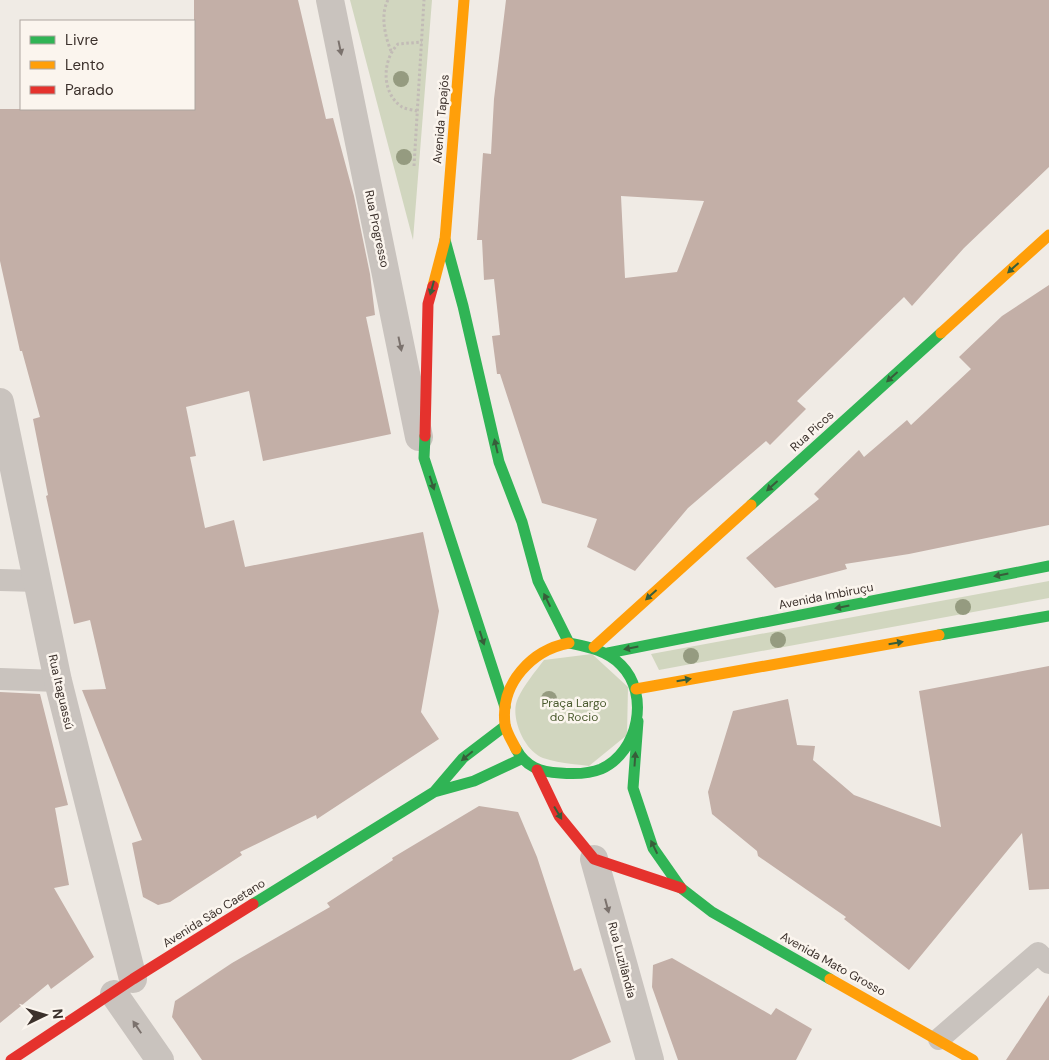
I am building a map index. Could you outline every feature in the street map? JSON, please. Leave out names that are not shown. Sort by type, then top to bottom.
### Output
[{"type":"main road","name":"Avenida Tapajós","points":[[445,240],[464,0]]},
{"type":"main road","name":"Rua Picos","points":[[594,647],[1049,236]]},
{"type":"main road","points":[[445,240],[428,304],[424,458],[505,707],[505,726],[521,759],[537,770],[574,774],[593,772],[609,764],[622,753],[632,738],[638,721]]},
{"type":"main road","points":[[445,240],[463,306],[499,462],[522,522],[538,581],[569,644]]},
{"type":"main road","name":"Avenida Imbiruçu","points":[[608,653],[1049,566]]},
{"type":"main road","points":[[636,689],[1049,616]]},
{"type":"main road","points":[[505,707],[514,682],[525,665],[541,652],[569,644],[594,647],[608,653],[620,662],[630,675],[636,689],[639,705],[633,788],[653,848],[681,888]]},
{"type":"main road","points":[[434,792],[462,758],[505,726]]},
{"type":"main road","points":[[434,792],[474,781],[521,759]]},
{"type":"main road","points":[[537,770],[559,816],[594,859],[681,888]]},
{"type":"main road","name":"Avenida São Caetano","points":[[11,1060],[124,986],[434,792]]},
{"type":"main road","name":"Avenida Mato Grosso","points":[[681,888],[712,912],[974,1060]]},
{"type":"street","name":"Rua Progresso","points":[[330,0],[424,458]]},
{"type":"street","name":"Rua Itaguassú","points":[[0,402],[124,986]]},
{"type":"street","name":"Rua Luzilândia","points":[[594,859],[650,1060]]},
{"type":"street","points":[[124,986],[160,1060]]},
{"type":"lane","points":[[0,580],[38,582]]},
{"type":"lane","points":[[0,679],[58,681]]},
{"type":"lane","points":[[939,1039],[1038,952],[1049,963]]},
{"type":"path","points":[[388,0],[385,6],[385,28],[390,51],[386,67],[390,93],[402,107],[417,111]]},
{"type":"path","points":[[414,170],[424,0]]},
{"type":"path","points":[[390,51],[398,44],[422,42]]},
{"type":"green space","points":[[350,0],[432,0],[413,240]]},
{"type":"green space","points":[[1049,581],[1049,598],[659,670],[651,654]]},
{"type":"green space","name":"Praça Largo do Rocio","points":[[592,654],[628,687],[627,735],[589,766],[543,758],[530,748],[520,732],[515,714],[518,698],[526,683],[544,660]]},
{"type":"building","points":[[194,0],[298,0],[326,119],[333,118],[354,196],[370,274],[375,315],[366,317],[391,434],[263,461],[249,391],[186,407],[196,456],[190,457],[205,528],[234,520],[245,567],[423,532],[439,611],[421,712],[439,739],[317,819],[316,815],[240,852],[242,855],[170,902],[158,905],[143,897],[132,843],[142,840],[82,690],[106,689],[90,620],[74,624],[46,496],[48,495],[33,419],[40,417],[22,351],[20,351],[0,261],[0,109],[195,110]]},
{"type":"building","points":[[506,0],[1049,0],[1049,167],[964,248],[912,306],[904,297],[797,401],[806,409],[770,445],[766,441],[688,508],[635,571],[587,547],[597,519],[542,503],[500,374],[497,374],[492,336],[500,335],[494,279],[484,280],[482,240],[477,240],[483,153],[491,154],[494,99]],"holes":[[[621,196],[704,201],[677,272],[625,278]]]},
{"type":"building","points":[[1049,285],[1049,525],[909,554],[845,564],[847,569],[775,588],[746,558],[819,499],[814,494],[859,450],[864,457],[907,420],[911,425],[971,369],[959,357],[1002,316]]},
{"type":"building","points":[[1049,666],[1049,889],[1029,890],[1022,833],[909,970],[844,919],[846,917],[758,856],[757,851],[712,814],[708,792],[733,711],[788,699],[797,745],[815,746],[813,760],[854,795],[941,827],[919,691]]},
{"type":"building","points":[[0,692],[40,694],[68,805],[55,808],[69,885],[54,888],[94,957],[51,989],[48,984],[0,1023]]},
{"type":"building","points":[[479,806],[518,812],[537,857],[574,971],[581,968],[611,1042],[571,1060],[202,1060],[172,1017],[175,1001],[232,963],[330,907],[327,903],[393,860],[392,858]]},
{"type":"building","points":[[672,958],[771,1015],[776,1008],[812,1029],[796,1060],[678,1060],[652,987],[653,965]]},
{"type":"building","points":[[1049,995],[1049,1060],[1006,1060]]},
{"type":"traffic: fast","points":[[445,240],[463,306],[499,462],[522,522],[538,581],[569,643]]},
{"type":"traffic: fast","points":[[751,505],[941,333]]},
{"type":"traffic: fast","points":[[425,436],[424,458],[505,707]]},
{"type":"traffic: fast","points":[[608,653],[1049,566]]},
{"type":"traffic: fast","points":[[939,635],[1049,616]]},
{"type":"traffic: fast","points":[[516,749],[524,760],[540,770],[586,773],[601,769],[614,761],[624,750],[632,736],[636,722],[637,706],[635,691],[630,677],[621,665],[609,656],[596,650],[569,643]]},
{"type":"traffic: fast","points":[[638,721],[633,788],[653,848],[681,888],[712,912],[830,979]]},
{"type":"traffic: fast","points":[[434,792],[463,758],[505,726]]},
{"type":"traffic: fast","points":[[253,904],[434,792],[474,781],[521,759]]},
{"type":"traffic: slow","points":[[433,286],[445,240],[464,0]]},
{"type":"traffic: slow","points":[[941,333],[1049,235]]},
{"type":"traffic: slow","points":[[594,647],[751,505]]},
{"type":"traffic: slow","points":[[636,689],[939,635]]},
{"type":"traffic: slow","points":[[516,749],[505,724],[505,709],[513,682],[531,661],[555,647],[569,643]]},
{"type":"traffic: slow","points":[[830,979],[973,1060]]},
{"type":"traffic: jam","points":[[425,436],[428,304],[433,286]]},
{"type":"traffic: jam","points":[[537,770],[559,816],[594,859],[681,888]]},
{"type":"traffic: jam","points":[[11,1060],[133,979],[253,904]]}]
